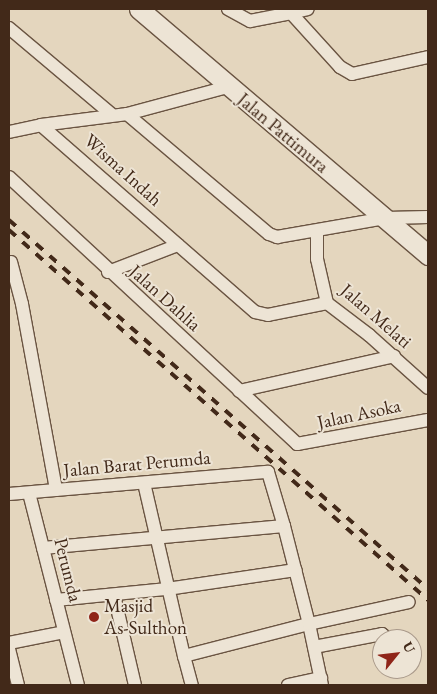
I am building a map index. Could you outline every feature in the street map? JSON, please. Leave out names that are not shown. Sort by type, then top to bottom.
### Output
[{"type":"street","name":"Jalan Pattimura","points":[[140,9],[228,87],[386,218],[428,256]]},
{"type":"street","points":[[228,9],[250,21],[308,9]]},
{"type":"street","points":[[291,13],[308,34],[347,73],[360,75],[428,57]]},
{"type":"street","points":[[9,28],[111,114]]},
{"type":"street","points":[[9,43],[23,40]]},
{"type":"street","points":[[127,114],[228,87]]},
{"type":"street","name":"Wisma Indah","points":[[9,132],[111,114],[127,114]]},
{"type":"street","points":[[127,114],[269,234],[286,237],[386,218],[428,217]]},
{"type":"street","name":"Wisma Indah","points":[[41,125],[255,312],[268,315],[327,303]]},
{"type":"street","name":"Jalan Dahlia","points":[[9,177],[108,272],[297,444]]},
{"type":"street","name":"Jalan Melati","points":[[317,232],[317,259],[327,303],[394,356],[428,388]]},
{"type":"street","points":[[108,272],[178,245]]},
{"type":"street","points":[[11,262],[22,304],[56,490]]},
{"type":"street","points":[[239,390],[394,356]]},
{"type":"street","name":"Jalan Asoka","points":[[297,444],[428,420]]},
{"type":"street","name":"Jalan Barat Perumda","points":[[9,494],[268,472],[284,526]]},
{"type":"street","points":[[144,483],[155,538],[192,685]]},
{"type":"street","name":"Perumda","points":[[29,492],[78,685]]},
{"type":"street","points":[[43,548],[284,526],[322,681],[288,685]]},
{"type":"street","points":[[56,600],[168,589],[296,570]]},
{"type":"street","name":"Perumda","points":[[114,595],[135,685]]},
{"type":"street","points":[[184,656],[309,624],[409,602]]},
{"type":"street","points":[[9,643],[64,632]]},
{"type":"street","points":[[314,647],[372,636]]},
{"type":"street","points":[[9,649],[18,685]]},
{"type":"railway","points":[[9,220],[428,589]]},
{"type":"railway","points":[[9,230],[428,600]]},
{"type":"place","name":"Masjid As-Sulthon","points":[[94,617]]}]
